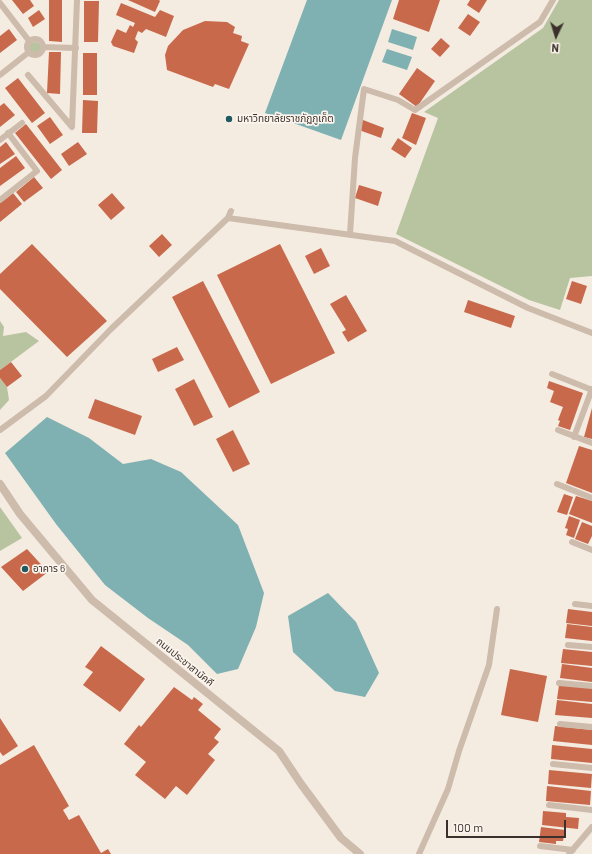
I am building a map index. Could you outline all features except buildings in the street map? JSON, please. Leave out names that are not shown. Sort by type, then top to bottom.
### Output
[{"type":"street","points":[[28,75],[72,127],[77,0]]},
{"type":"street","points":[[350,234],[355,158],[364,89],[398,100],[415,110],[540,22],[553,0]]},
{"type":"street","points":[[0,3],[30,42]]},
{"type":"street","points":[[32,40],[38,40],[42,44],[42,52],[35,56],[29,52],[27,46],[30,42],[32,40]]},
{"type":"street","points":[[43,47],[76,48]]},
{"type":"street","points":[[0,75],[29,52]]},
{"type":"street","points":[[0,140],[22,123]]},
{"type":"street","points":[[0,200],[37,171],[8,133]]},
{"type":"street","points":[[0,430],[46,396],[111,330],[228,218],[231,211]]},
{"type":"street","points":[[228,218],[395,241],[528,308],[592,333]]},
{"type":"street","points":[[552,374],[592,389],[574,437]]},
{"type":"street","points":[[558,430],[592,443]]},
{"type":"street","name":"ถนนประชาสามัคคี","points":[[0,484],[20,514],[92,600],[279,751],[301,784],[341,838],[360,854]]},
{"type":"street","points":[[557,484],[592,498]]},
{"type":"street","points":[[572,542],[592,550]]},
{"type":"street","points":[[575,604],[592,606]]},
{"type":"street","points":[[419,854],[448,789],[459,751],[489,665],[497,609]]},
{"type":"street","points":[[568,645],[592,647]]},
{"type":"street","points":[[559,683],[592,686]]},
{"type":"street","points":[[560,724],[592,727]]},
{"type":"street","points":[[552,764],[592,768]]},
{"type":"street","points":[[549,805],[592,810]]},
{"type":"street","points":[[540,846],[571,852],[592,827]]},
{"type":"green space","points":[[559,0],[592,0],[592,276],[570,278],[560,310],[529,300],[396,234],[438,118],[424,112],[543,28]]},
{"type":"green space","points":[[37,42],[40,43],[40,53],[33,54],[30,53],[29,46],[30,43]]},
{"type":"green space","points":[[0,321],[4,327],[3,336],[26,332],[39,341],[0,370]]},
{"type":"green space","points":[[0,378],[7,387],[9,400],[0,410]]},
{"type":"green space","points":[[0,507],[22,538],[0,551]]},
{"type":"water","points":[[307,0],[392,0],[341,140],[265,113]]},
{"type":"water","points":[[392,29],[417,37],[413,50],[388,42]]},
{"type":"water","points":[[387,49],[412,57],[407,70],[382,62]]},
{"type":"water","points":[[47,417],[89,438],[123,464],[151,459],[181,472],[238,525],[264,593],[256,627],[238,669],[217,674],[188,645],[148,618],[105,585],[56,524],[5,453]]},
{"type":"water","points":[[328,593],[356,622],[379,673],[365,697],[335,691],[293,652],[288,616]]},
{"type":"place","name":"มหาวิทยาลัยราชภัฏภูเก็ต","points":[[229,119]]},
{"type":"place","name":"อาคาร 6","points":[[25,569]]}]
